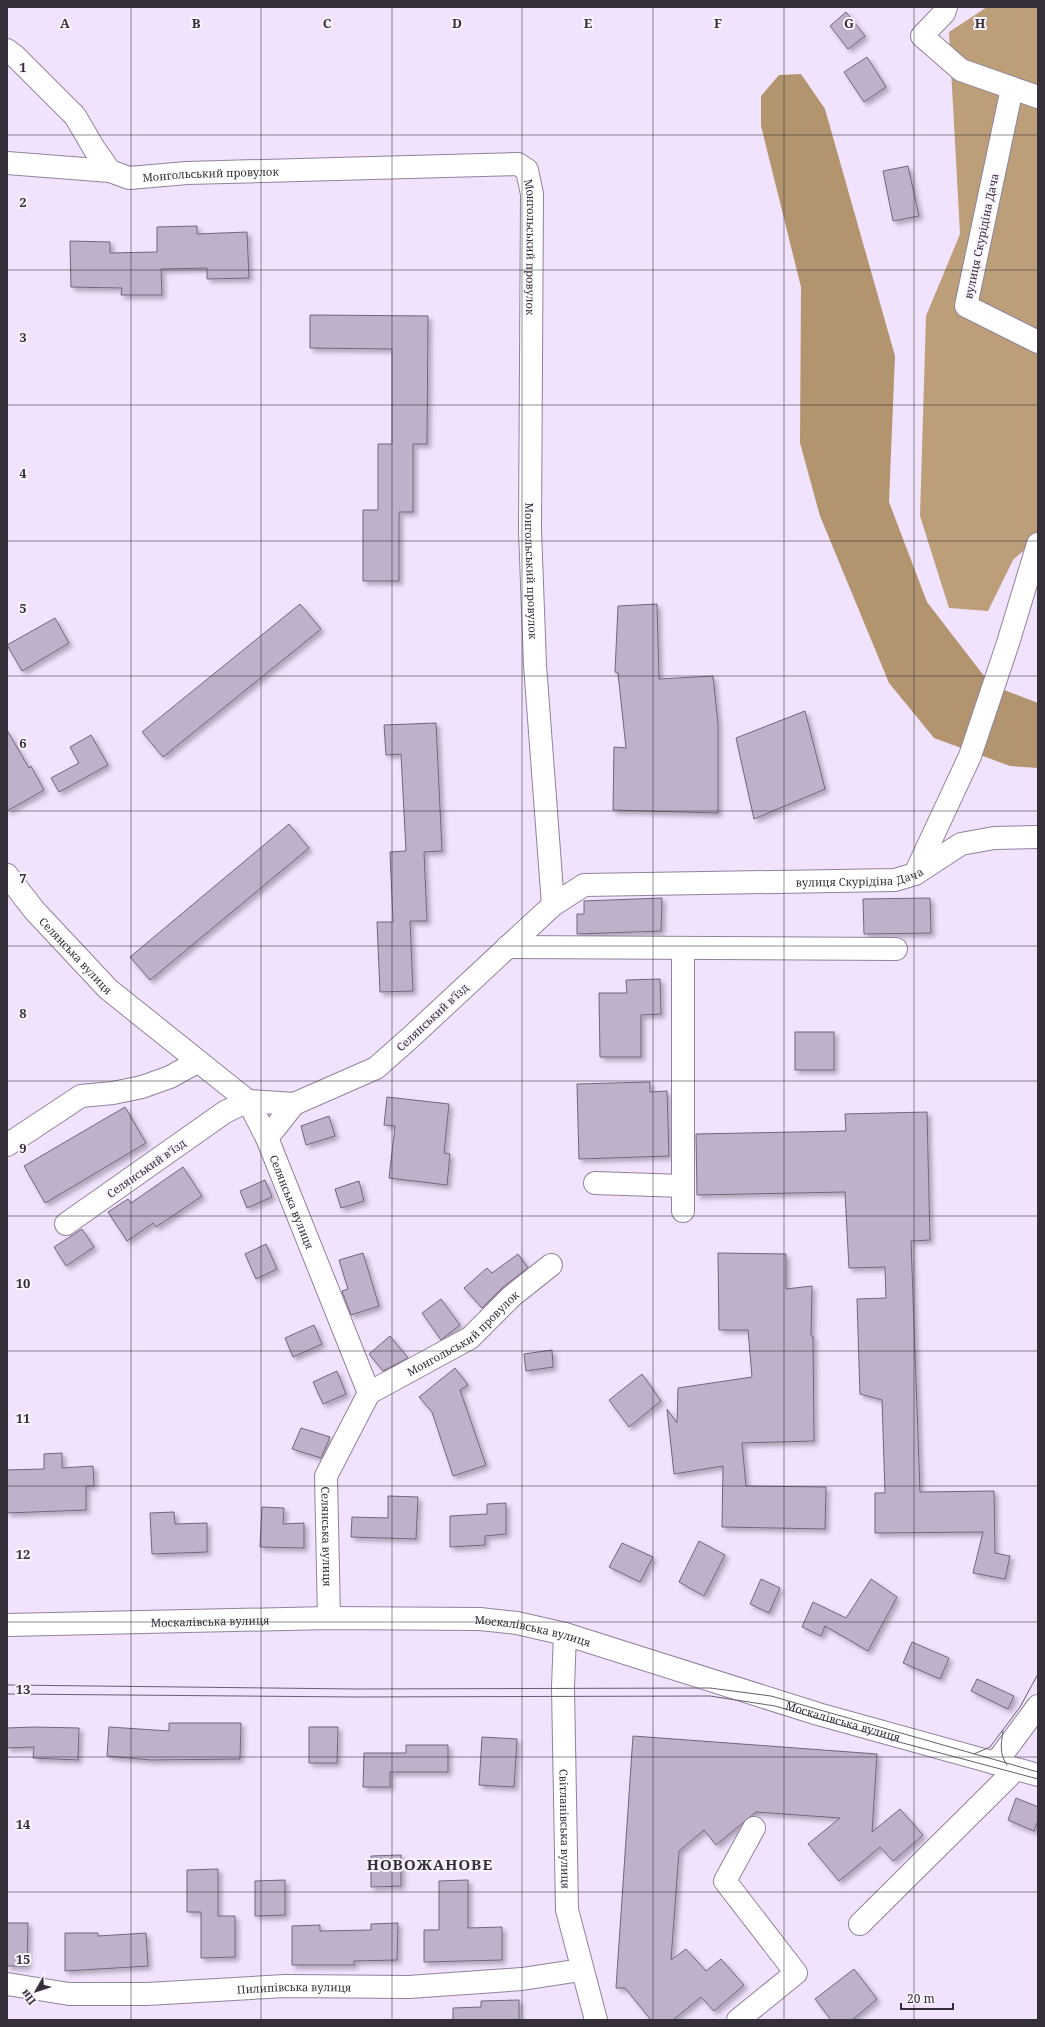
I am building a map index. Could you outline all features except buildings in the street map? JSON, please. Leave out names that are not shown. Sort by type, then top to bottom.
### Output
[{"type":"street","points":[[946,7],[944,13],[922,36],[961,70],[1038,97]]},
{"type":"street","points":[[7,50],[15,56],[75,116],[94,150],[110,171]]},
{"type":"street","name":"вулиця Скурідіна Дача","points":[[1012,88],[966,306],[1038,342]]},
{"type":"street","points":[[7,164],[110,171]]},
{"type":"street","name":"Монгольський провулок","points":[[110,171],[129,178],[187,173],[518,164],[527,170],[532,194],[531,570],[535,665],[553,905]]},
{"type":"street","name":"вулиця Скурідіна Дача","points":[[553,905],[584,886],[896,880],[915,874],[970,756],[1008,643],[1038,544]]},
{"type":"street","points":[[915,874],[961,844],[994,838],[1038,837]]},
{"type":"street","name":"Селянська вулиця","points":[[7,875],[34,910],[108,989],[197,1062],[224,1080],[248,1101],[267,1138],[369,1393],[326,1476],[329,1618]]},
{"type":"street","name":"Селянський вʼїзд","points":[[66,1224],[225,1112],[248,1101],[294,1104],[376,1068],[553,905]]},
{"type":"street","points":[[507,947],[896,949]]},
{"type":"street","points":[[684,948],[684,1211]]},
{"type":"street","points":[[7,1145],[81,1096],[113,1093],[142,1087],[170,1077],[197,1062]]},
{"type":"street","name":"Селянський вʼїзд","points":[[267,1138],[294,1104]]},
{"type":"street","points":[[595,1183],[683,1186]]},
{"type":"street","name":"Монгольський провулок","points":[[369,1393],[470,1338],[512,1296],[551,1265]]},
{"type":"street","name":"Москалівська вулиця","points":[[7,1625],[329,1618],[480,1619],[517,1623],[565,1634],[818,1714],[1038,1775]]},
{"type":"street","name":"Світланівська вулиця","points":[[565,1634],[563,1687],[567,1910],[581,1970],[596,2020]]},
{"type":"street","points":[[994,1763],[1001,1756],[1038,1706]]},
{"type":"street","points":[[860,1924],[1013,1772]]},
{"type":"street","points":[[738,2020],[796,1973],[725,1882],[754,1828]]},
{"type":"street","name":"Пилипівська вулиця","points":[[7,1984],[69,1994],[147,1994],[285,1986],[409,1988],[522,1979],[581,1970]]},
{"type":"shaded area","points":[[987,7],[1038,7],[1038,538],[1013,560],[988,611],[949,608],[920,516],[926,316],[960,234],[949,32]]},
{"type":"shaded area","points":[[801,74],[825,109],[895,356],[889,502],[927,602],[991,685],[1038,703],[1038,768],[1010,766],[934,738],[889,683],[820,516],[800,443],[801,287],[761,126],[761,96],[779,75]]},
{"type":"tram line","points":[[974,1754],[990,1747],[1020,1707],[1038,1674]]},
{"type":"tram line","points":[[7,1685],[356,1689],[710,1688],[771,1696],[1038,1772]]},
{"type":"tram line","points":[[7,1694],[356,1697],[710,1696],[775,1706],[899,1742],[1038,1779]]},
{"type":"tram line","points":[[1003,1731],[1001,1745],[1004,1761],[1007,1765]]},
{"type":"district","name":"НОВОЖАНОВЕ","points":[[430,1864]]}]
